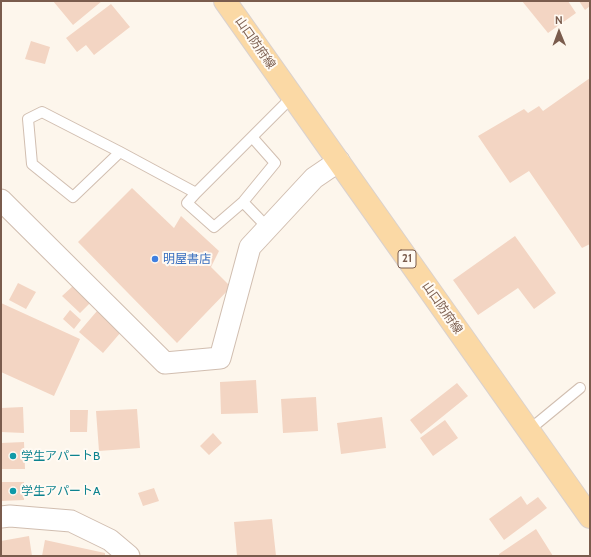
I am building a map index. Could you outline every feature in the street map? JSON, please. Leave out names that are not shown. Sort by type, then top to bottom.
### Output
[{"type":"main road","name":"山口防府線","points":[[225,1],[590,517]]},
{"type":"street","points":[[1,200],[165,363],[220,358],[250,247],[314,178],[339,161]]},
{"type":"street","points":[[1,517],[71,521],[110,540],[130,556]]},
{"type":"lane","points":[[252,137],[275,163],[243,202],[214,227],[187,203],[196,193],[252,137],[292,97]]},
{"type":"lane","points":[[120,152],[73,197],[32,164],[28,119],[42,112],[120,152],[196,193]]},
{"type":"lane","points":[[243,202],[268,228]]},
{"type":"lane","points":[[529,430],[580,388]]},
{"type":"building","points":[[53,1],[102,1],[73,25]]},
{"type":"building","points":[[522,1],[568,1],[576,13],[548,33]]},
{"type":"building","points":[[579,1],[590,1],[590,6],[585,10]]},
{"type":"building","points":[[111,4],[130,27],[94,55],[86,45],[77,52],[66,38]]},
{"type":"building","points":[[31,41],[50,47],[45,64],[25,59]]},
{"type":"building","points":[[590,78],[590,244],[582,248],[529,171],[510,183],[478,136],[524,109],[528,113],[539,106],[543,111]]},
{"type":"building","name":"明屋書店","points":[[132,188],[174,228],[181,216],[219,251],[211,267],[231,287],[177,343],[78,242]]},
{"type":"building","points":[[515,236],[556,293],[534,309],[518,288],[478,315],[453,280]]},
{"type":"building","points":[[18,283],[36,292],[26,309],[9,300]]},
{"type":"building","points":[[73,286],[90,303],[80,313],[62,296]]},
{"type":"building","points":[[1,303],[80,339],[54,396],[1,372]]},
{"type":"building","points":[[70,310],[81,320],[74,329],[63,319]]},
{"type":"building","points":[[97,311],[121,332],[103,353],[79,332]]},
{"type":"building","points":[[256,380],[258,413],[221,414],[220,382]]},
{"type":"building","points":[[457,383],[468,396],[421,434],[410,420]]},
{"type":"building","points":[[316,397],[318,431],[283,433],[281,399]]},
{"type":"building","points":[[23,407],[24,433],[1,432],[1,408]]},
{"type":"building","points":[[137,409],[140,448],[99,451],[96,411]]},
{"type":"building","points":[[70,410],[88,410],[87,432],[70,432]]},
{"type":"building","points":[[382,417],[386,448],[341,454],[337,423]]},
{"type":"building","points":[[445,420],[458,438],[433,456],[420,438]]},
{"type":"building","points":[[213,433],[222,443],[209,455],[200,446]]},
{"type":"building","name":"学生アパートB","points":[[24,442],[25,469],[1,469],[1,443]]},
{"type":"building","name":"学生アパートA","points":[[1,482],[24,482],[24,500],[1,501]]},
{"type":"building","points":[[154,488],[159,501],[143,506],[138,493]]},
{"type":"building","points":[[521,496],[527,505],[538,497],[547,508],[504,540],[489,519]]},
{"type":"building","points":[[272,519],[276,556],[237,556],[234,522]]},
{"type":"building","points":[[536,529],[553,556],[499,556],[499,554]]},
{"type":"building","points":[[29,536],[32,556],[1,556],[1,541]]},
{"type":"building","points":[[45,540],[105,553],[105,556],[42,556]]},
{"type":"place","name":"明屋書店","points":[[155,259]]},
{"type":"place","name":"学生アパートB","points":[[13,456]]},
{"type":"place","name":"学生アパートA","points":[[13,491]]}]
